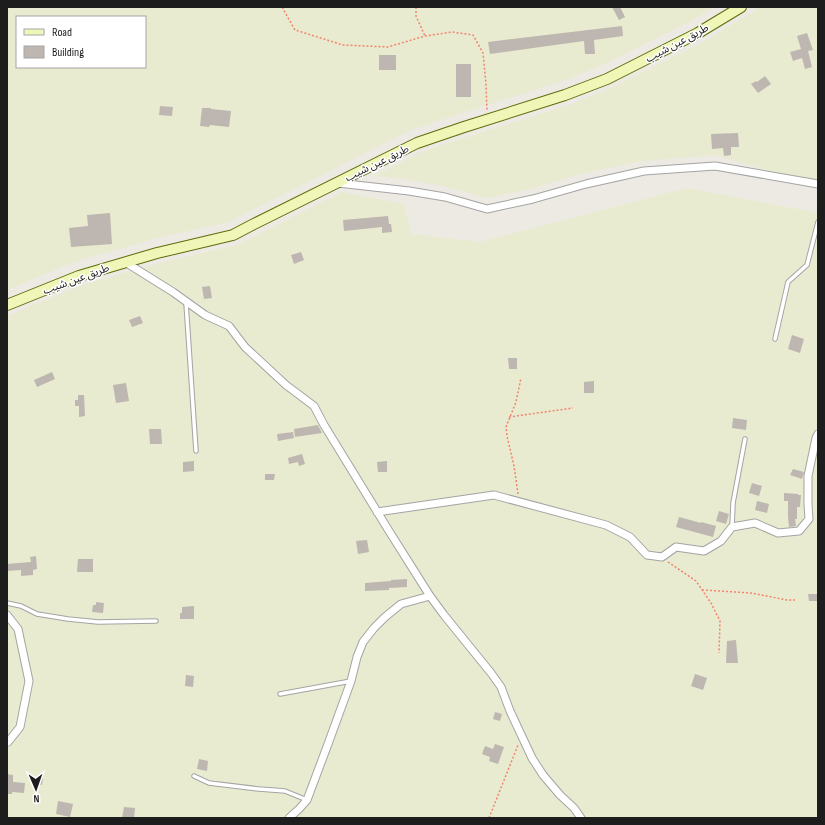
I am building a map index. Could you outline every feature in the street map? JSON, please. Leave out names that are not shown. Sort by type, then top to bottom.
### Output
[{"type":"main road","name":"طريق عين شيب","points":[[7,306],[79,276],[157,253],[233,235],[417,143],[565,95],[607,79],[698,34],[741,7]]},
{"type":"street","points":[[337,183],[409,191],[445,197],[487,209],[532,199],[586,184],[644,172],[715,166],[818,184]]},
{"type":"street","points":[[125,262],[205,315],[229,326],[245,347],[286,385],[314,406],[328,432],[430,596],[501,687],[532,758],[543,775],[560,795],[574,808],[581,818]]},
{"type":"street","points":[[377,512],[494,495],[606,525],[630,537],[647,555],[662,557],[676,547],[704,551],[721,541],[732,527],[755,523],[778,533],[799,531],[809,519],[808,476],[818,434]]},
{"type":"street","points":[[289,818],[306,800],[351,681],[357,657],[363,642],[384,617],[401,604],[430,596]]},
{"type":"street","points":[[7,615],[18,629],[29,680],[20,727],[8,742],[7,741]]},
{"type":"lane","points":[[775,339],[788,282],[807,265],[818,222]]},
{"type":"lane","points":[[186,301],[196,451]]},
{"type":"lane","points":[[732,527],[733,503],[744,439]]},
{"type":"lane","points":[[7,603],[20,606],[37,614],[68,619],[98,622],[156,621]]},
{"type":"lane","points":[[280,694],[351,681]]},
{"type":"lane","points":[[194,776],[209,784],[285,791],[306,800]]},
{"type":"path","points":[[283,7],[295,30],[343,45],[388,47],[425,36],[452,32],[473,35],[483,53],[488,120]]},
{"type":"path","points":[[416,7],[416,16],[425,36]]},
{"type":"path","points":[[520,502],[506,427],[516,402],[521,378]]},
{"type":"path","points":[[510,417],[573,408]]},
{"type":"path","points":[[662,557],[696,581],[711,603],[720,621],[719,653]]},
{"type":"path","points":[[702,590],[751,593],[787,600],[795,600]]},
{"type":"path","points":[[490,818],[522,735]]},
{"type":"green space","points":[[7,7],[714,7],[691,21],[601,66],[560,82],[411,130],[228,222],[154,239],[74,262],[7,290]]},
{"type":"green space","points":[[761,7],[818,7],[818,182],[786,176],[715,155],[642,161],[584,173],[530,189],[487,198],[447,187],[411,180],[374,176],[421,152],[569,105],[611,88],[703,42]]},
{"type":"green space","points":[[687,188],[818,213],[818,818],[7,818],[7,316],[82,285],[160,263],[237,245],[342,192],[404,204],[411,234],[480,242]]},
{"type":"building","points":[[612,7],[620,7],[625,17],[619,20]]},
{"type":"building","points":[[622,26],[623,36],[594,40],[595,54],[585,54],[584,41],[490,54],[488,42]]},
{"type":"building","points":[[807,33],[813,50],[808,51],[812,67],[805,69],[802,58],[793,61],[790,52],[801,49],[797,36]]},
{"type":"building","points":[[379,55],[396,55],[396,70],[379,70]]},
{"type":"building","points":[[456,64],[471,64],[471,97],[456,97]]},
{"type":"building","points":[[765,76],[771,84],[758,93],[751,84],[756,81],[757,82]]},
{"type":"building","points":[[160,106],[173,107],[172,116],[159,115]]},
{"type":"building","points":[[202,108],[231,111],[229,127],[210,125],[209,127],[200,126]]},
{"type":"building","points":[[738,133],[739,147],[731,147],[731,155],[724,156],[723,148],[712,149],[711,134]]},
{"type":"building","points":[[110,213],[112,244],[71,247],[69,228],[88,226],[87,215]]},
{"type":"building","points":[[388,216],[392,232],[382,233],[382,227],[344,231],[343,220]]},
{"type":"building","points":[[301,252],[304,260],[294,264],[291,255]]},
{"type":"building","points":[[210,286],[212,298],[204,299],[202,287]]},
{"type":"building","points":[[140,316],[143,323],[132,327],[129,320]]},
{"type":"building","points":[[792,335],[804,339],[800,353],[788,349]]},
{"type":"building","points":[[508,358],[517,358],[517,369],[509,369]]},
{"type":"building","points":[[52,372],[55,379],[37,387],[34,380]]},
{"type":"building","points":[[594,381],[594,393],[584,393],[584,382]]},
{"type":"building","points":[[126,383],[129,401],[116,403],[113,385]]},
{"type":"building","points":[[78,395],[84,395],[85,416],[79,417],[79,406],[75,406],[75,400],[78,400]]},
{"type":"building","points":[[733,418],[747,420],[746,430],[732,428]]},
{"type":"building","points":[[318,425],[322,433],[295,437],[294,429]]},
{"type":"building","points":[[149,429],[161,429],[162,444],[150,444]]},
{"type":"building","points":[[293,432],[294,438],[278,441],[277,434]]},
{"type":"building","points":[[302,454],[305,464],[299,466],[298,462],[289,464],[288,458]]},
{"type":"building","points":[[194,461],[194,471],[183,472],[183,462]]},
{"type":"building","points":[[387,461],[387,472],[378,472],[377,462]]},
{"type":"building","points":[[793,469],[804,472],[802,479],[790,475]]},
{"type":"building","points":[[265,474],[275,474],[274,480],[265,480]]},
{"type":"building","points":[[752,483],[762,486],[759,496],[749,493]]},
{"type":"building","points":[[784,493],[801,495],[800,507],[797,507],[797,519],[795,519],[796,526],[789,527],[788,501],[784,501]]},
{"type":"building","points":[[757,501],[769,504],[767,513],[755,510]]},
{"type":"building","points":[[719,511],[729,514],[726,524],[716,521]]},
{"type":"building","points":[[679,517],[716,526],[713,537],[676,527]]},
{"type":"building","points":[[367,540],[369,552],[358,554],[356,541]]},
{"type":"building","points":[[36,556],[37,569],[33,570],[33,575],[21,576],[21,570],[7,571],[7,564],[31,562],[30,557]]},
{"type":"building","points":[[78,559],[93,559],[93,572],[77,572]]},
{"type":"building","points":[[407,579],[407,587],[389,588],[389,590],[365,591],[365,583]]},
{"type":"building","points":[[808,594],[818,594],[818,601],[809,601]]},
{"type":"building","points":[[96,602],[104,603],[103,613],[92,612],[93,605],[96,605]]},
{"type":"building","points":[[194,606],[194,619],[180,619],[182,607]]},
{"type":"building","points":[[736,640],[738,663],[726,663],[727,641]]},
{"type":"building","points":[[695,674],[707,678],[703,690],[691,686]]},
{"type":"building","points":[[186,675],[194,676],[193,687],[185,686]]},
{"type":"building","points":[[495,712],[502,714],[500,721],[493,719]]},
{"type":"building","points":[[495,744],[504,747],[498,764],[489,761],[490,757],[482,754],[485,746],[493,749]]},
{"type":"building","points":[[199,759],[208,761],[207,771],[197,769]]},
{"type":"building","points":[[7,774],[13,775],[13,782],[25,783],[24,793],[12,792],[12,794],[7,794]]},
{"type":"building","points":[[34,777],[43,778],[42,785],[34,784]]},
{"type":"building","points":[[58,801],[73,804],[70,817],[56,814]]},
{"type":"building","points":[[124,807],[135,808],[134,818],[122,818]]}]
